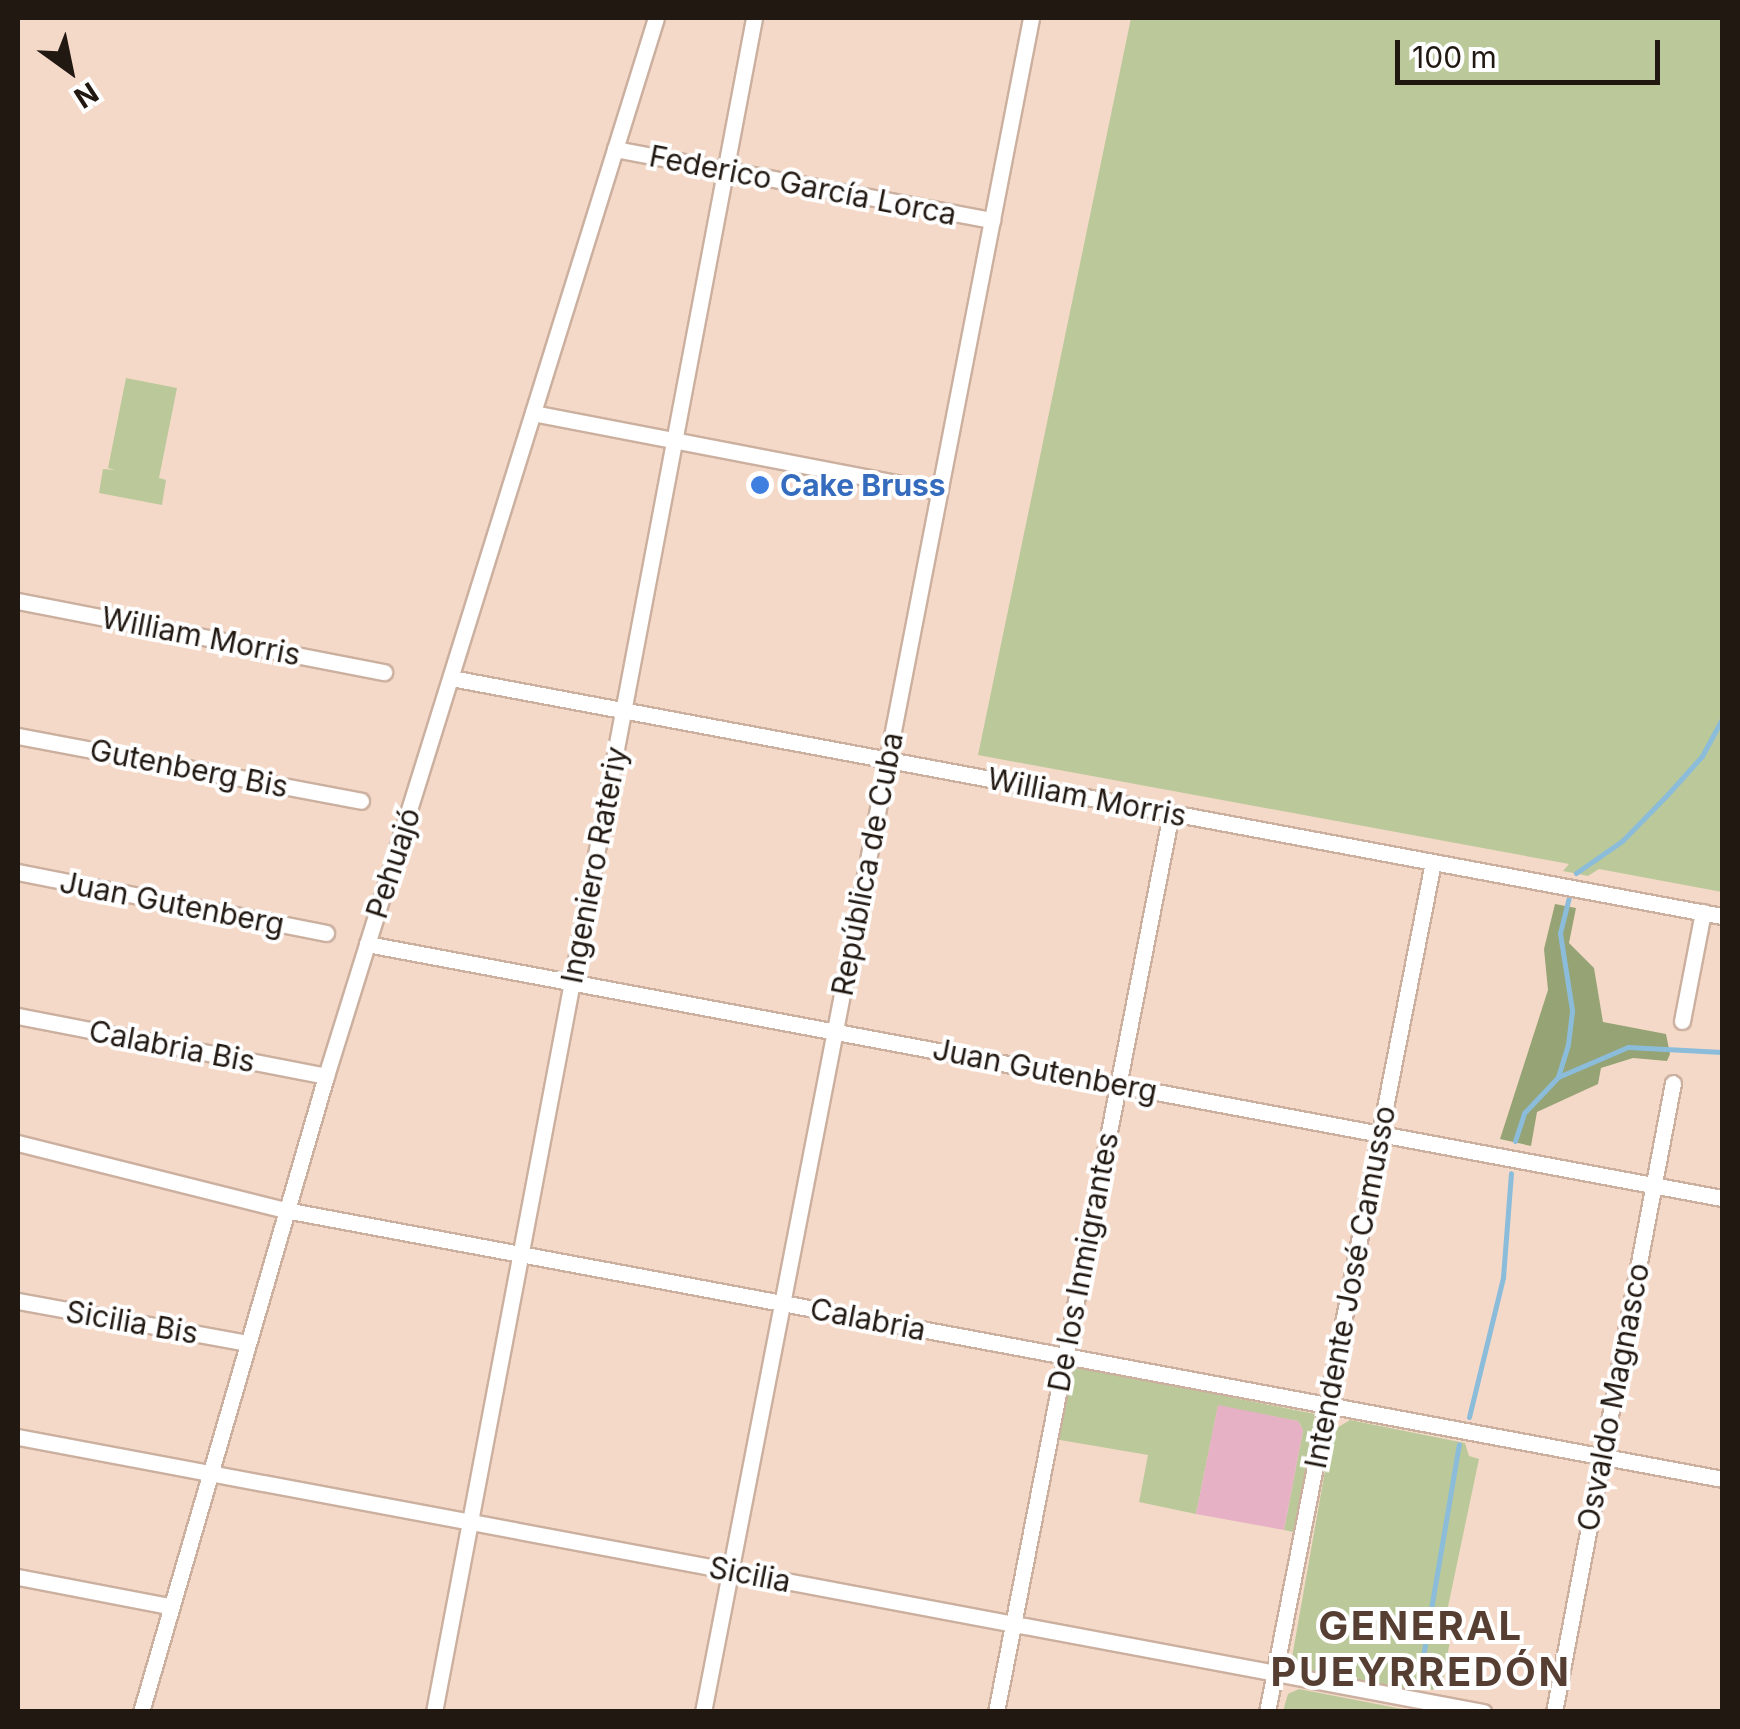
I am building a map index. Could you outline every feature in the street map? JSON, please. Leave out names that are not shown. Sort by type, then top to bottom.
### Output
[{"type":"street","name":"Pehuajó","points":[[141,1712],[206,1472],[326,1076],[656,18]]},
{"type":"street","name":"Ingeniero Rateriy","points":[[434,1712],[754,18]]},
{"type":"street","name":"República de Cuba","points":[[703,1712],[1031,18]]},
{"type":"street","name":"Federico García Lorca","points":[[615,149],[992,220]]},
{"type":"street","points":[[533,414],[939,491]]},
{"type":"street","name":"William Morris","points":[[18,601],[384,672]]},
{"type":"street","name":"William Morris","points":[[451,678],[1722,916]]},
{"type":"street","name":"Gutenberg Bis","points":[[18,736],[361,801]]},
{"type":"street","name":"De los Inmigrantes","points":[[996,1712],[1171,812]]},
{"type":"street","name":"Intendente José Camusso","points":[[1267,1712],[1433,862]]},
{"type":"street","name":"Juan Gutenberg","points":[[18,872],[326,933]]},
{"type":"street","points":[[1682,1021],[1703,912]]},
{"type":"street","name":"Juan Gutenberg","points":[[367,944],[1722,1198]]},
{"type":"street","name":"Calabria Bis","points":[[18,1016],[326,1076]]},
{"type":"street","name":"Osvaldo Magnasco","points":[[1554,1712],[1673,1083]]},
{"type":"street","name":"Calabria","points":[[18,1142],[286,1210],[1722,1479]]},
{"type":"street","name":"Sicilia Bis","points":[[18,1301],[246,1343]]},
{"type":"street","name":"Sicilia","points":[[18,1437],[1483,1712]]},
{"type":"street","points":[[18,1577],[169,1606]]},
{"type":"green space","points":[[1131,18],[1722,18],[1722,892],[1599,869],[1588,876],[1563,871],[1569,864],[978,755]]},
{"type":"green space","points":[[126,378],[177,388],[159,478],[166,480],[162,505],[99,493],[103,469],[115,470],[108,468]]},
{"type":"green space","points":[[1555,904],[1576,908],[1569,943],[1594,968],[1603,1022],[1666,1034],[1670,1054],[1667,1061],[1633,1058],[1601,1068],[1598,1084],[1537,1112],[1531,1146],[1500,1139],[1548,990],[1544,949]]},
{"type":"green space","points":[[1080,1367],[1315,1414],[1298,1533],[1284,1530],[1303,1430],[1298,1421],[1218,1406],[1196,1514],[1139,1502],[1148,1455],[1054,1439],[1068,1371]]},
{"type":"green space","points":[[1350,1420],[1465,1443],[1469,1456],[1479,1459],[1445,1621],[1453,1624],[1442,1686],[1432,1690],[1406,1684],[1405,1690],[1293,1669],[1291,1663],[1332,1431]]},
{"type":"green space","points":[[1299,1689],[1417,1711],[1283,1711],[1288,1694]]},
{"type":"building","points":[[1218,1405],[1298,1421],[1303,1430],[1284,1530],[1196,1514]]},
{"type":"waterway","points":[[1576,873],[1622,841],[1667,795],[1702,756],[1722,719]]},
{"type":"waterway","points":[[1515,1141],[1524,1113],[1558,1077],[1568,1044],[1572,1010],[1560,933],[1569,898]]},
{"type":"waterway","points":[[1558,1077],[1628,1047],[1722,1052]]},
{"type":"waterway","points":[[1469,1417],[1503,1277],[1511,1173]]},
{"type":"waterway","points":[[1418,1686],[1459,1444]]},
{"type":"place","name":"Cake Bruss","points":[[760,485]]},
{"type":"district","name":"GENERAL PUEYRREDÓN","points":[[1421,1649]]}]
